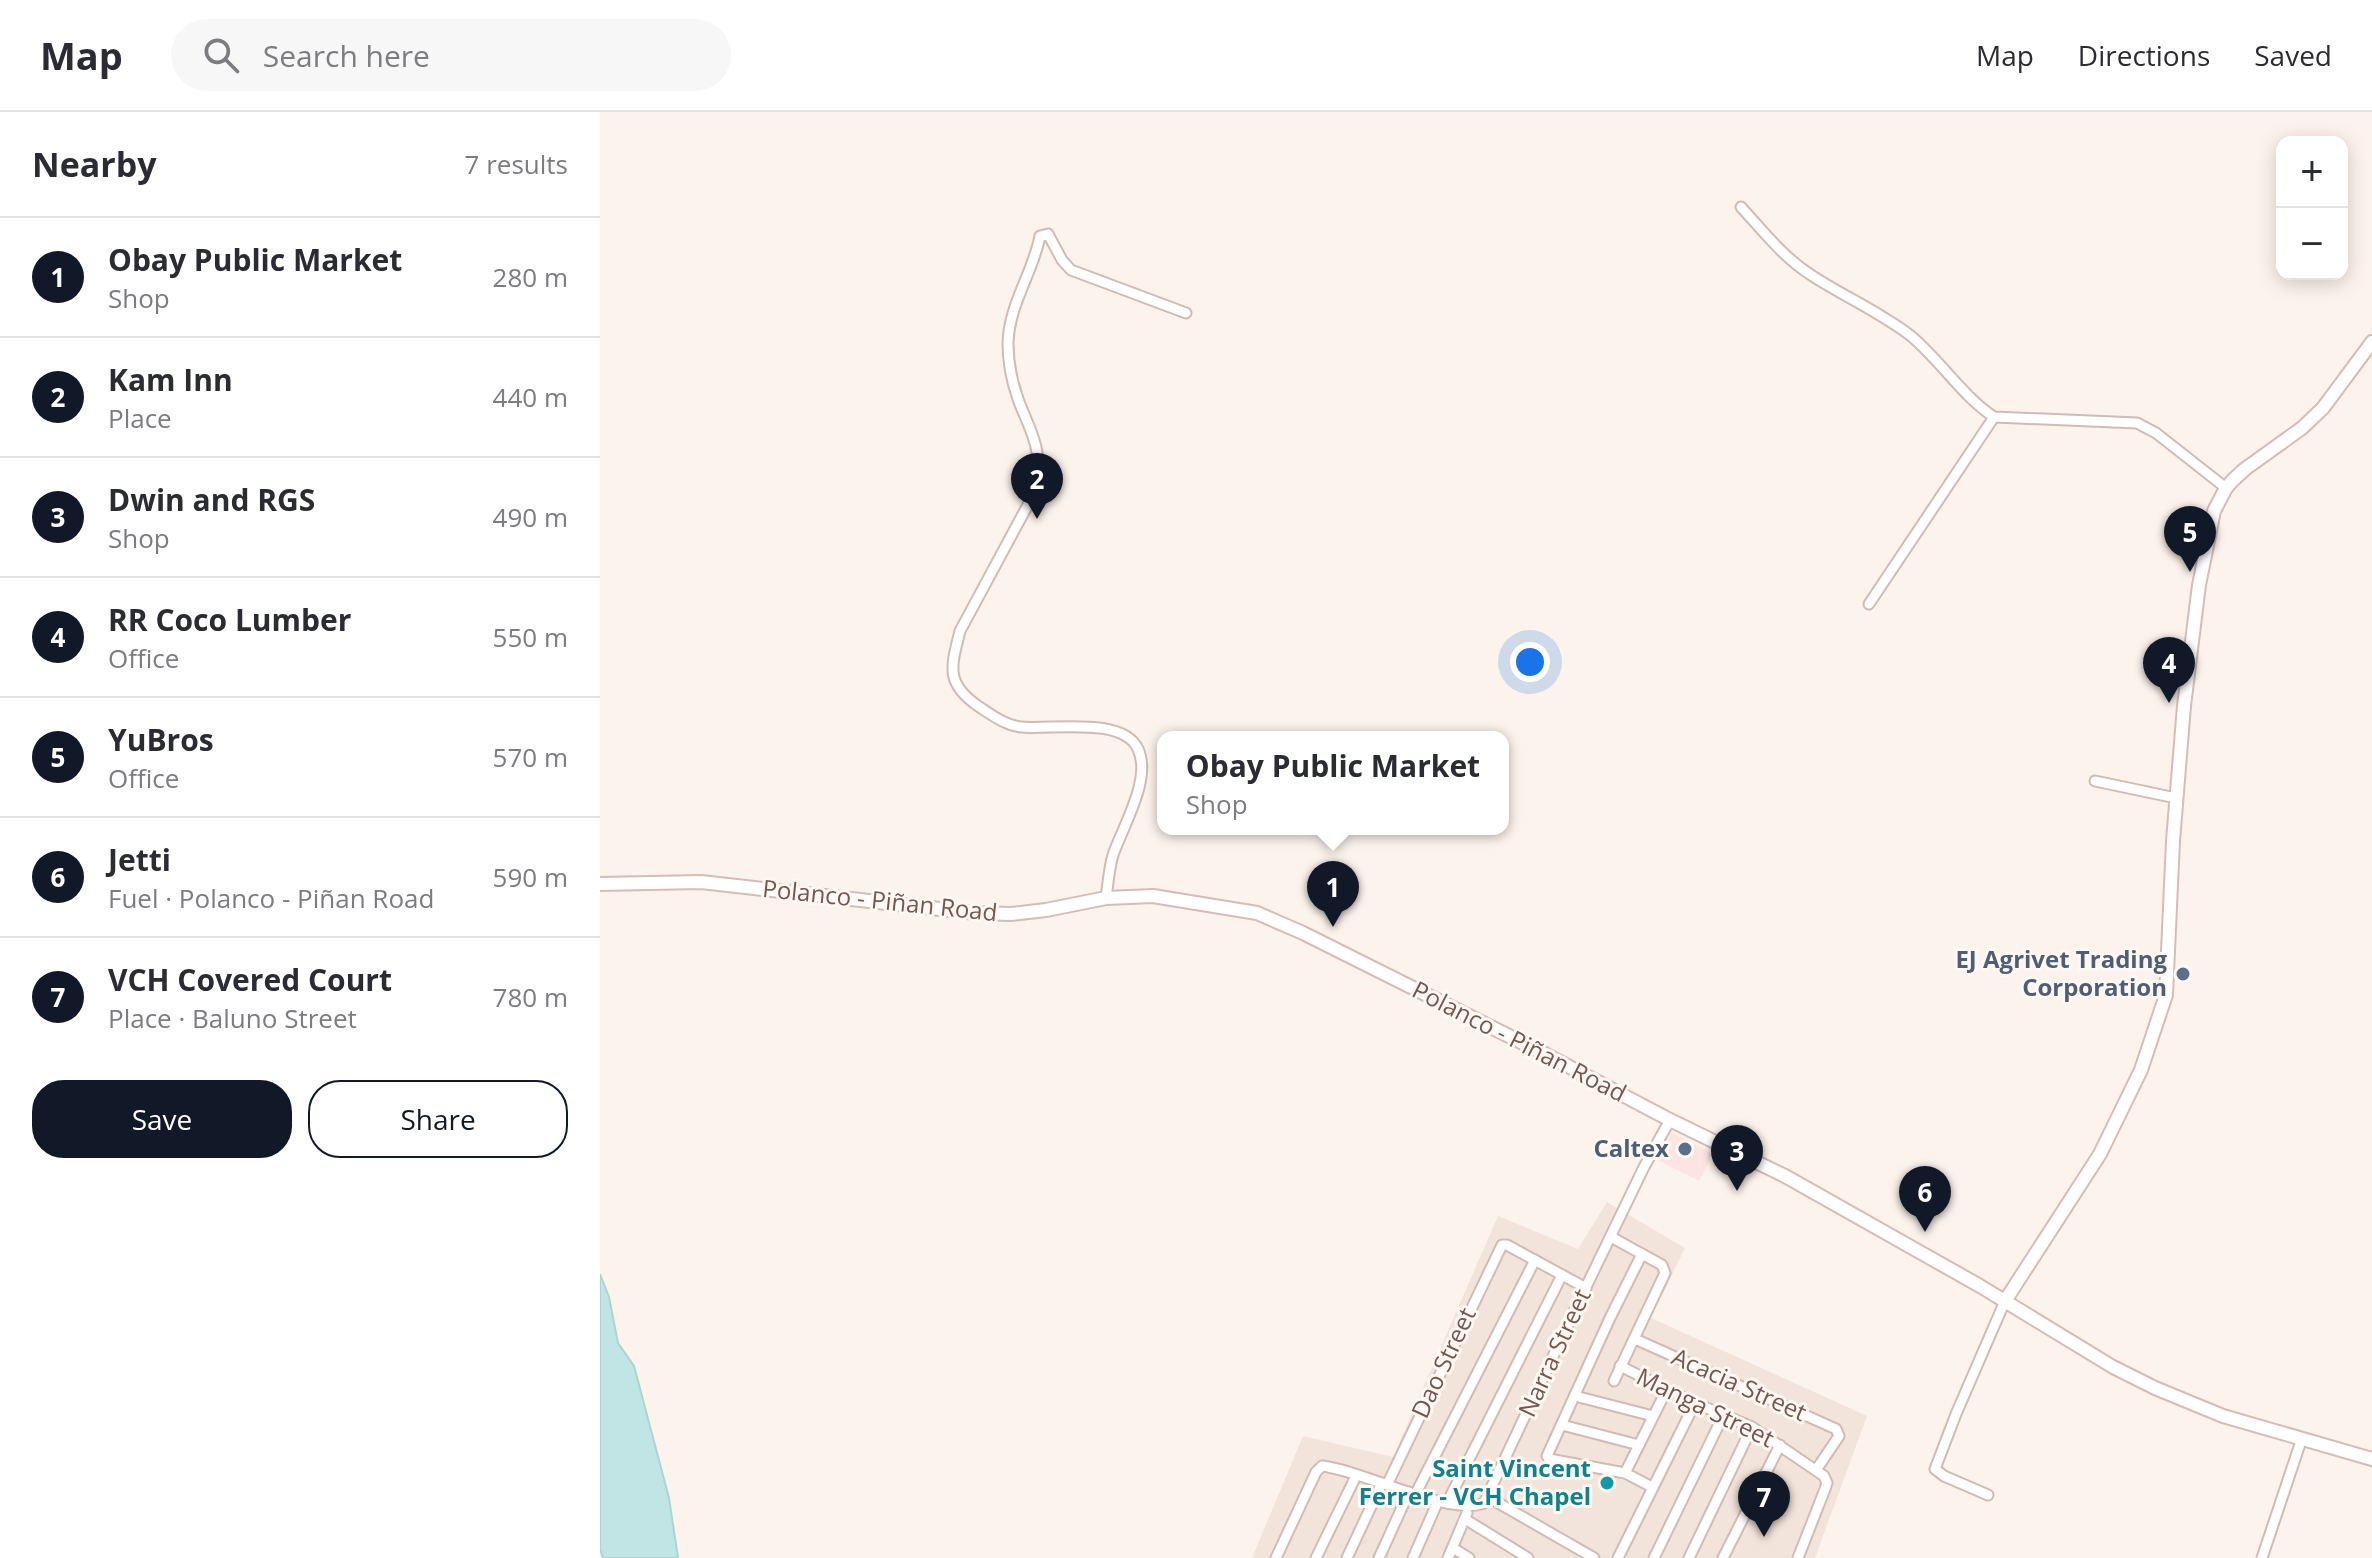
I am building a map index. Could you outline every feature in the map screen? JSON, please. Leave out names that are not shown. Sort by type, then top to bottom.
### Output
[{"type":"main road","points":[[2005,1301],[2100,1154],[2141,1070],[2166,995],[2176,798],[2199,585],[2214,511],[2226,488],[2245,469],[2313,419],[2372,342]]},
{"type":"main road","name":"Polanco - Piñan Road","points":[[600,884],[701,882],[975,913],[1011,914],[1106,898],[1153,896],[1257,913],[1317,940],[1785,1176],[2005,1301],[2113,1367],[2155,1388],[2212,1412],[2372,1459]]},
{"type":"street","points":[[1741,207],[1781,252],[1809,274],[1909,335],[1994,417],[2137,423],[2156,433],[2226,488]]},
{"type":"street","points":[[1106,898],[1112,859],[1138,793],[1141,774],[1139,750],[1124,735],[1112,731],[1073,726],[1021,727],[1005,723],[960,692],[954,683],[955,649],[960,631],[1030,501],[1036,480],[1037,451],[1018,399],[1008,342],[1014,305],[1037,255],[1040,236],[1048,234],[1071,270],[1186,313]]},
{"type":"street","points":[[1869,604],[1994,417]]},
{"type":"street","points":[[2095,781],[2176,798]]},
{"type":"street","name":"Narra Street","points":[[1474,1506],[1488,1497],[1586,1288],[1670,1120]]},
{"type":"street","points":[[1611,1237],[1662,1265],[1665,1273],[1614,1381]]},
{"type":"street","name":"Dao Street","points":[[1347,1558],[1499,1249],[1504,1244],[1535,1260]]},
{"type":"street","points":[[1642,1254],[1547,1453],[1549,1459],[1625,1473],[1652,1487]]},
{"type":"street","points":[[1379,1558],[1535,1260],[1586,1288]]},
{"type":"street","points":[[1413,1558],[1562,1275]]},
{"type":"street","points":[[1988,1495],[1937,1473],[1935,1469],[2005,1301]]},
{"type":"street","name":"Acacia Street","points":[[1635,1339],[1836,1429],[1839,1436],[1816,1470]]},
{"type":"street","name":"Manga Street","points":[[1620,1366],[1752,1427],[1816,1470],[1826,1481],[1798,1558]]},
{"type":"street","points":[[1625,1473],[1667,1389]]},
{"type":"street","points":[[1575,1396],[1653,1416]]},
{"type":"street","points":[[1618,1558],[1695,1403]]},
{"type":"street","points":[[1654,1558],[1724,1414]]},
{"type":"street","points":[[1562,1425],[1639,1445]]},
{"type":"street","points":[[1693,1557],[1752,1427]]},
{"type":"street","points":[[2262,1558],[2302,1438]]},
{"type":"street","points":[[1736,1558],[1724,1556],[1780,1445]]},
{"type":"street","points":[[1276,1558],[1316,1472],[1322,1466],[1442,1502],[1474,1506],[1451,1553],[1469,1558]]},
{"type":"street","points":[[1316,1558],[1356,1476]]},
{"type":"street","points":[[1488,1497],[1594,1558]]},
{"type":"street","points":[[1465,1519],[1528,1558]]},
{"type":"shaded area","points":[[1672,1133],[1713,1154],[1699,1181],[1658,1160]]},
{"type":"shaded area","points":[[1607,1202],[1685,1248],[1651,1318],[1867,1416],[1815,1558],[1252,1558],[1303,1436],[1393,1457],[1498,1216],[1578,1249]]},
{"type":"water","points":[[600,1274],[609,1297],[618,1343],[634,1366],[669,1498],[678,1558],[603,1558],[600,1549]]},
{"type":"place","name":"Kam Inn","points":[[1037,519]]},
{"type":"place","name":"YuBros","points":[[2190,572]]},
{"type":"place","name":"RR Coco Lumber","points":[[2169,703]]},
{"type":"place","name":"Obay Public Market","points":[[1333,927]]},
{"type":"place","name":"EJ Agrivet Trading Corporation","points":[[2183,974]]},
{"type":"place","name":"Caltex","points":[[1685,1149]]},
{"type":"place","name":"Dwin and RGS","points":[[1737,1191]]},
{"type":"place","name":"Jetti","points":[[1925,1232]]},
{"type":"place","name":"Saint Vincent Ferrer - VCH Chapel","points":[[1607,1483]]},
{"type":"place","name":"VCH Covered Court","points":[[1764,1537]]}]
